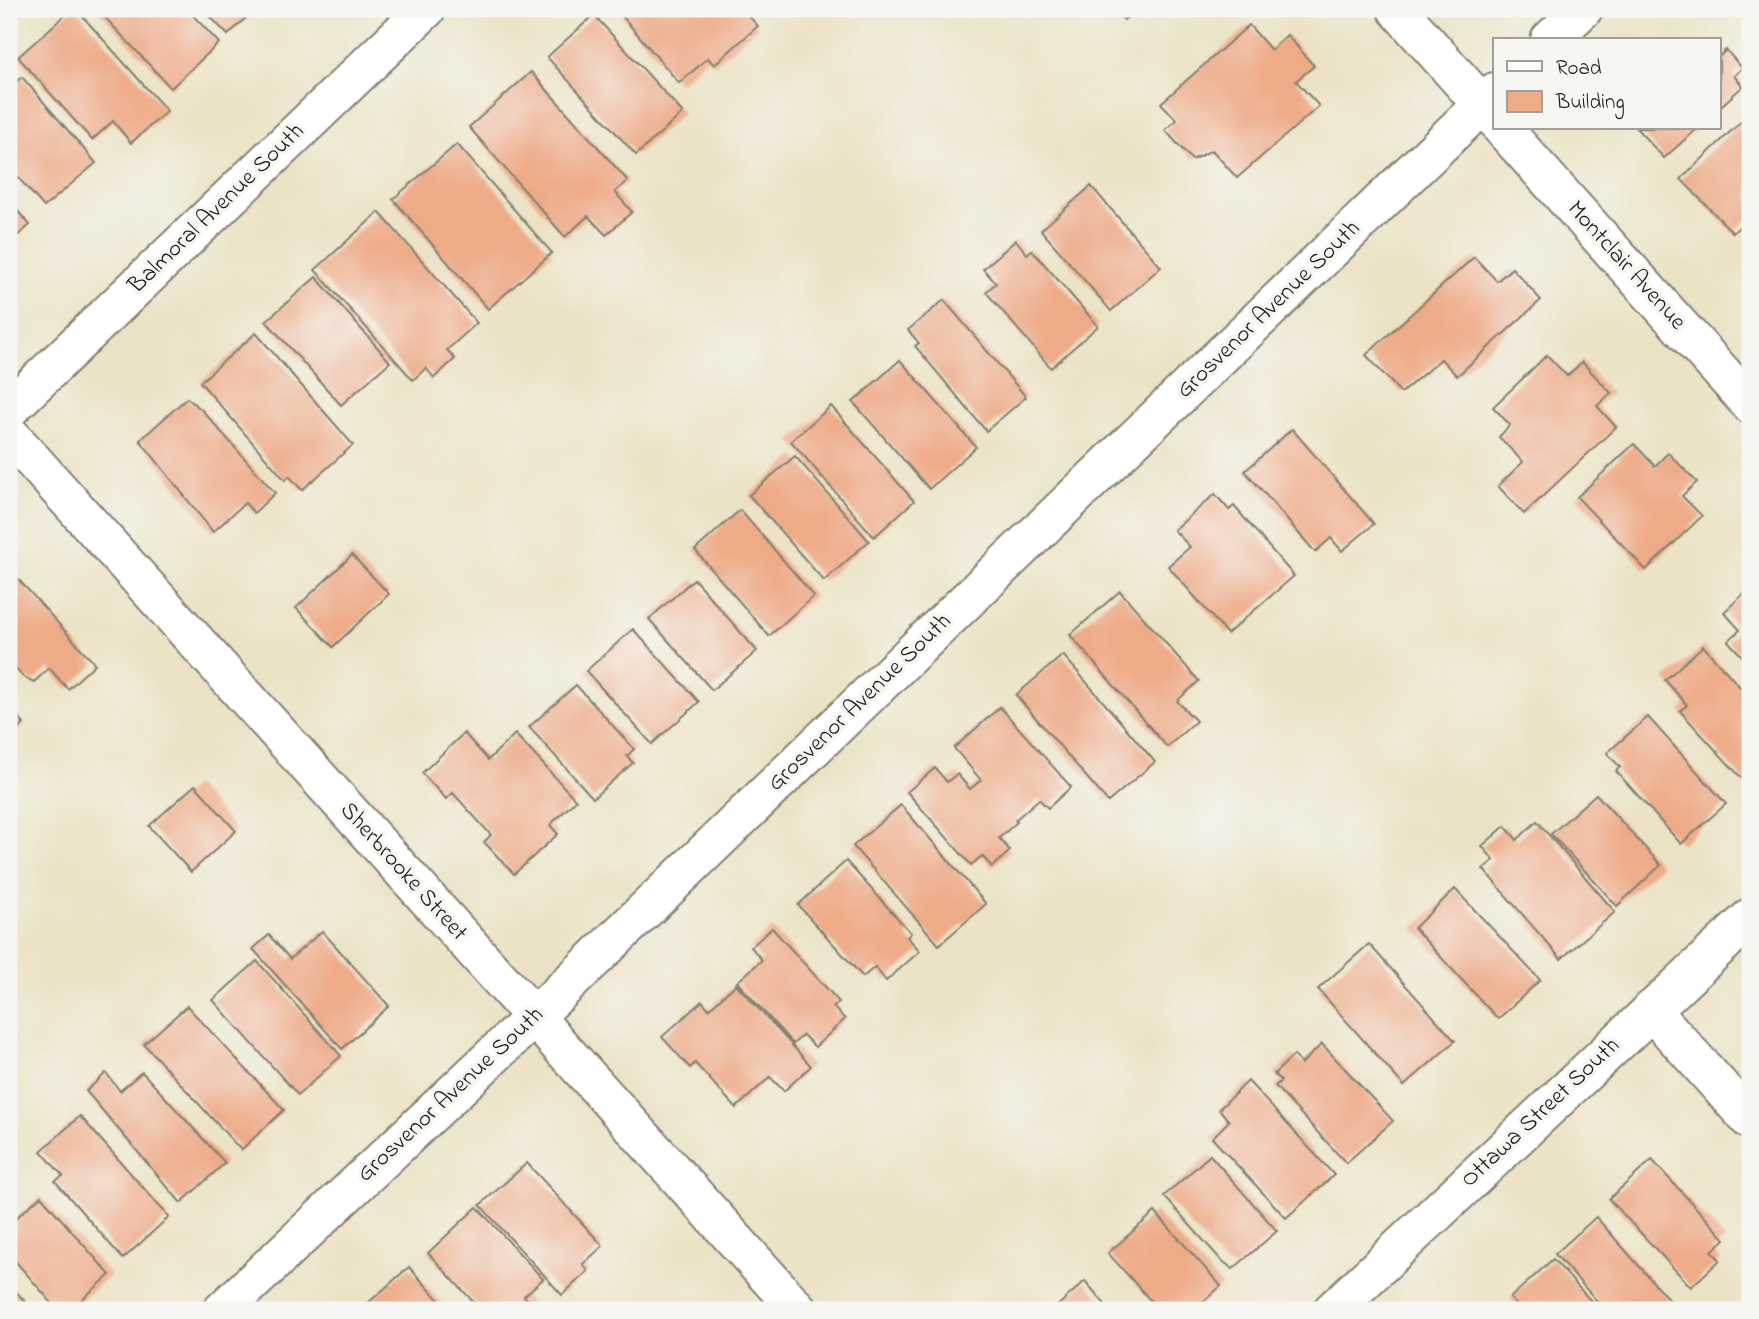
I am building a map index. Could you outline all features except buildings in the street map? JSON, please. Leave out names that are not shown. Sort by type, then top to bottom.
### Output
[{"type":"street","name":"Balmoral Avenue South","points":[[9,409],[426,9]]},
{"type":"street","name":"Montclair Avenue","points":[[1397,9],[1493,111]]},
{"type":"street","points":[[1552,38],[1583,9]]},
{"type":"street","name":"Grosvenor Avenue South","points":[[223,1310],[1493,111]]},
{"type":"street","name":"Montclair Avenue","points":[[1510,130],[1750,404]]},
{"type":"street","name":"Sherbrooke Street","points":[[9,434],[798,1310]]},
{"type":"street","name":"Ottawa Street South","points":[[1333,1310],[1750,918]]},
{"type":"street","points":[[1651,1010],[1750,1119]]}]
